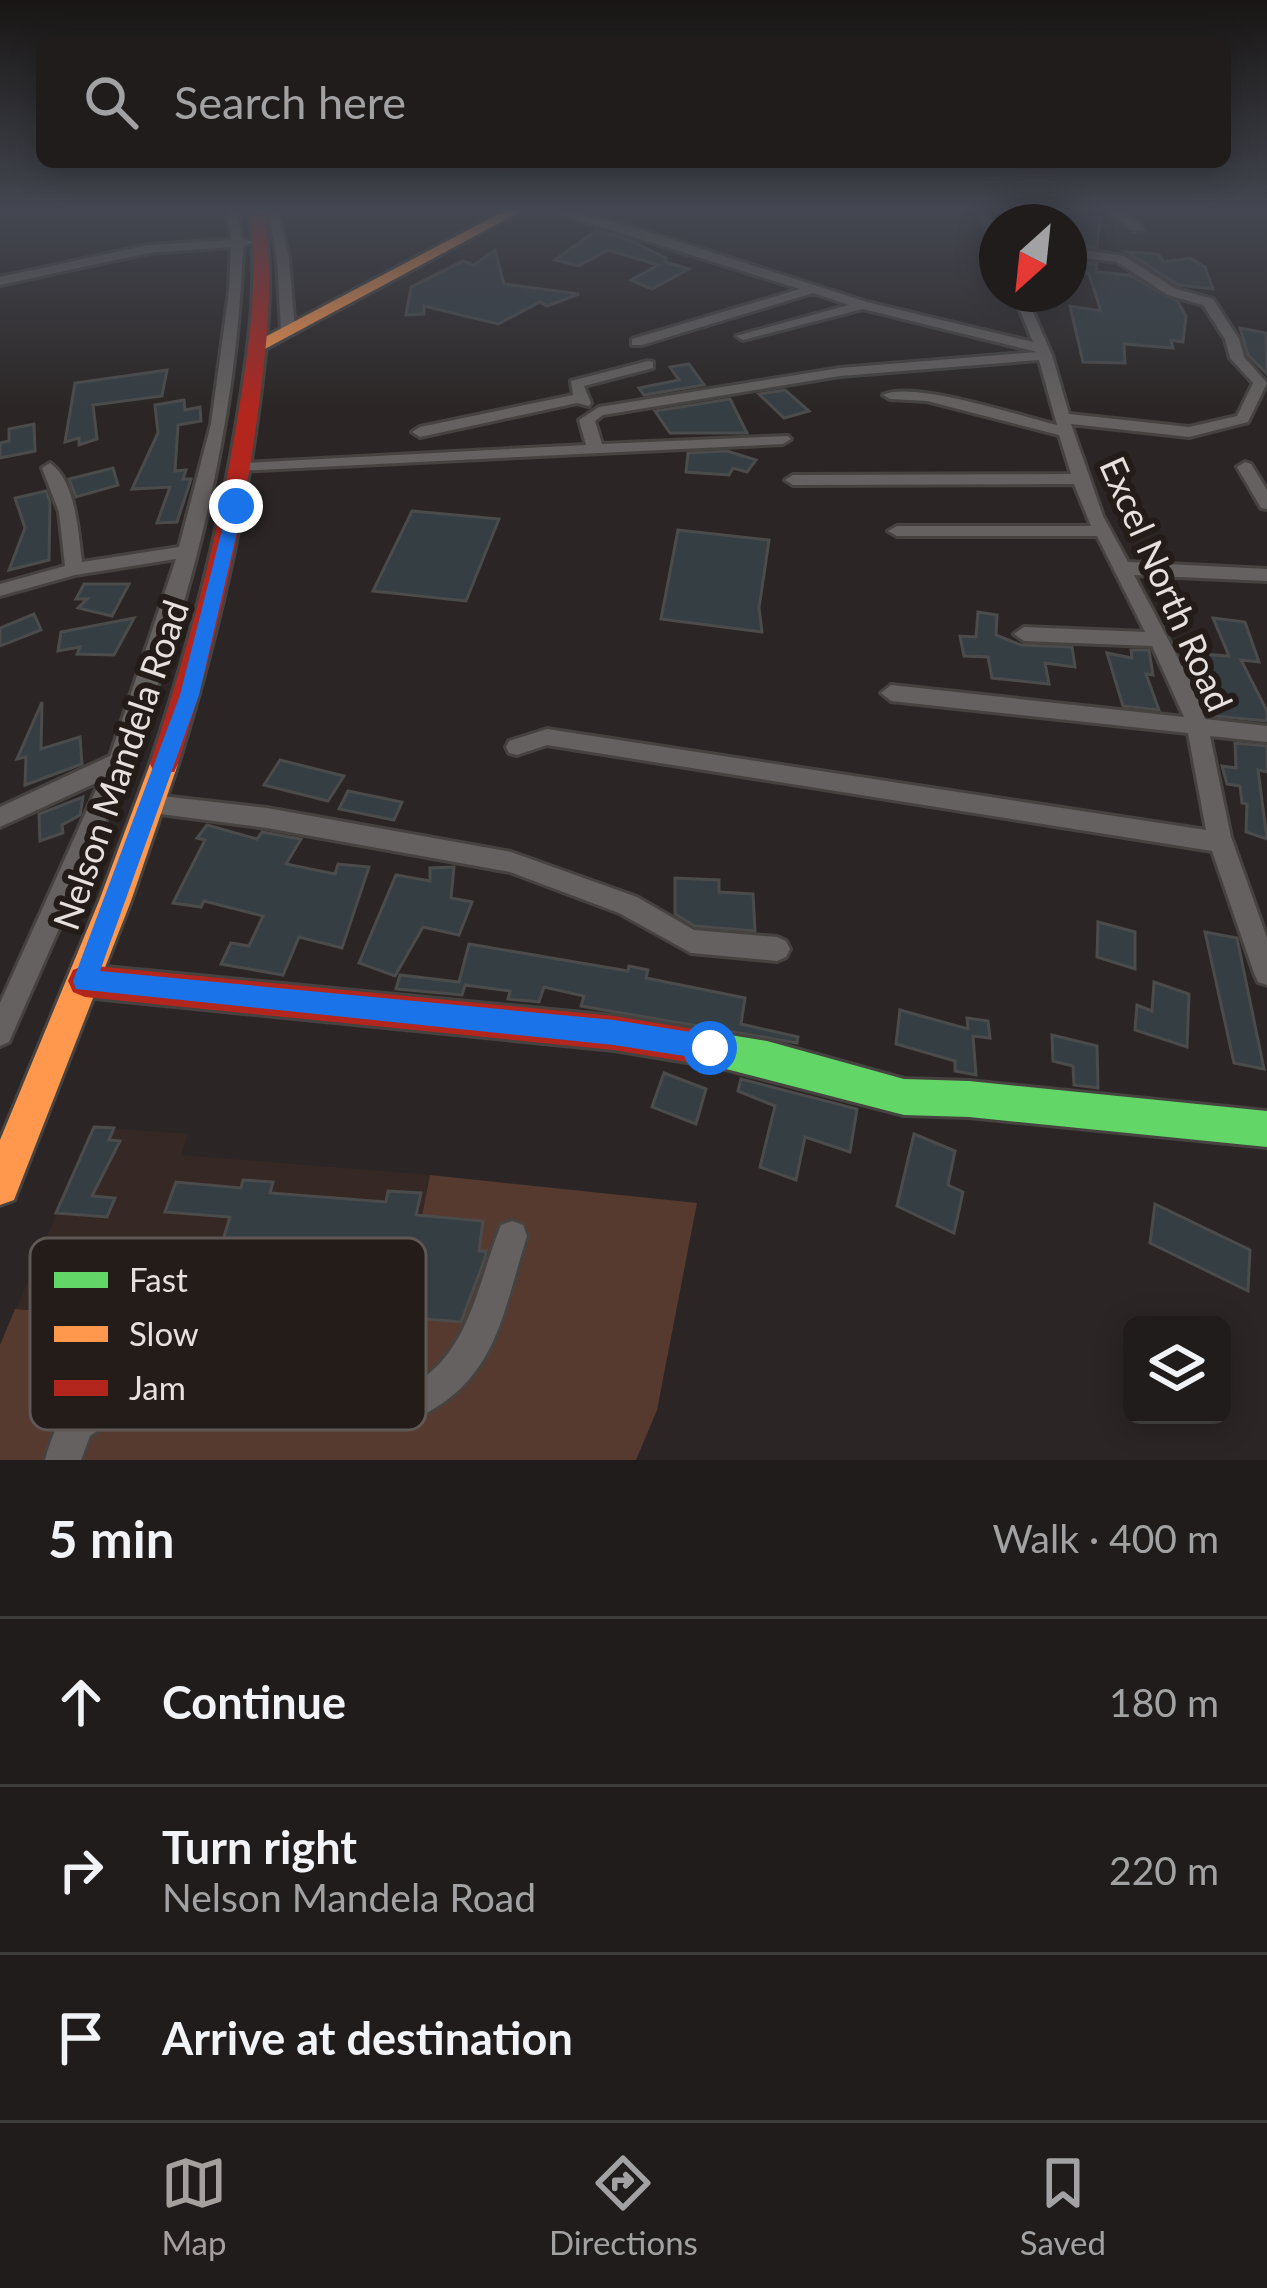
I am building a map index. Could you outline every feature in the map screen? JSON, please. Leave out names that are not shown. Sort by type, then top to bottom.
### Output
[{"type":"main road","name":"Nelson Mandela Road","points":[[0,1186],[153,804],[206,637],[243,468],[257,346],[252,277]]},
{"type":"main road","points":[[257,346],[388,277]]},
{"type":"main road","points":[[85,981],[614,1033],[767,1059],[904,1097],[969,1099],[1267,1129]]},
{"type":"street","points":[[0,1034],[119,762],[175,598],[219,424],[244,277]]},
{"type":"street","points":[[284,277],[288,330]]},
{"type":"street","points":[[776,277],[863,305],[1044,351]]},
{"type":"street","points":[[890,394],[1064,425],[1201,431],[1243,419],[1260,382],[1238,358],[1232,339],[1208,302],[1172,292],[1149,277]]},
{"type":"street","points":[[637,342],[812,289]]},
{"type":"street","points":[[742,336],[863,305]]},
{"type":"street","name":"Excel North Road","points":[[1027,312],[1044,351],[1080,479],[1197,725],[1220,842],[1258,926],[1267,973]]},
{"type":"street","points":[[590,413],[840,372],[1044,351]]},
{"type":"street","points":[[590,413],[574,386],[648,364]]},
{"type":"street","points":[[420,432],[581,398]]},
{"type":"street","points":[[590,413],[587,420],[595,448]]},
{"type":"street","points":[[243,468],[783,439]]},
{"type":"street","points":[[1245,467],[1267,504]]},
{"type":"street","points":[[50,469],[67,512],[74,569]]},
{"type":"street","points":[[793,480],[1080,479]]},
{"type":"street","points":[[897,531],[1102,531]]},
{"type":"street","points":[[0,590],[74,569],[185,552]]},
{"type":"street","points":[[1121,568],[1267,575]]},
{"type":"street","points":[[1024,634],[1158,639]]},
{"type":"street","points":[[891,693],[1267,734]]},
{"type":"street","points":[[517,748],[548,737],[1220,842]]},
{"type":"street","points":[[0,817],[119,762]]},
{"type":"street","points":[[153,804],[267,818],[511,862],[628,905],[691,941],[777,949]]},
{"type":"street","points":[[426,1400],[457,1377],[512,1236]]},
{"type":"street","points":[[62,1460],[73,1430]]},
{"type":"shaded area","points":[[94,1127],[188,1134],[181,1155],[430,1175],[418,1238],[46,1238]]},
{"type":"shaded area","points":[[430,1175],[697,1203],[657,1410],[636,1460],[0,1460],[0,1345],[15,1309],[30,1310],[30,1430],[426,1430],[426,1238],[418,1238]]},
{"type":"shaded area","points":[[30,1276],[30,1310],[16,1309]]},
{"type":"building","points":[[431,277],[502,277],[504,284],[579,294],[547,306],[540,302],[498,324],[424,306],[424,314],[406,315],[411,287]]},
{"type":"building","points":[[636,277],[674,277],[652,289],[631,280]]},
{"type":"building","points":[[1090,277],[1133,277],[1178,302],[1186,316],[1183,342],[1171,340],[1173,348],[1124,344],[1125,363],[1083,362],[1071,312],[1101,311]]},
{"type":"building","points":[[1166,277],[1209,277],[1213,289],[1178,285]]},
{"type":"building","points":[[1240,328],[1266,333],[1267,374],[1248,355]]},
{"type":"building","points":[[689,364],[704,385],[644,395],[639,388],[679,380],[670,367]]},
{"type":"building","points":[[167,370],[162,396],[93,405],[97,439],[79,445],[79,438],[65,442],[75,383]]},
{"type":"building","points":[[785,390],[809,411],[784,418],[759,394]]},
{"type":"building","points":[[730,399],[747,433],[670,433],[655,411]]},
{"type":"building","points":[[184,400],[185,410],[200,407],[201,421],[178,425],[175,471],[186,470],[183,479],[191,479],[177,522],[157,523],[170,487],[132,489],[158,433],[155,405]]},
{"type":"building","points":[[34,424],[35,451],[0,458],[0,443],[9,441],[9,429]]},
{"type":"building","points":[[727,451],[756,460],[747,472],[733,468],[729,475],[686,472],[688,453]]},
{"type":"building","points":[[113,468],[118,485],[76,497],[69,479]]},
{"type":"building","points":[[46,491],[49,560],[9,570],[25,528],[15,498]]},
{"type":"building","points":[[412,511],[499,519],[466,601],[373,591]]},
{"type":"building","points":[[678,530],[769,540],[759,608],[762,632],[661,619]]},
{"type":"building","points":[[84,584],[129,584],[112,616],[78,608],[87,599],[76,599]]},
{"type":"building","points":[[978,612],[997,615],[996,635],[1021,645],[1072,647],[1075,667],[1045,663],[1049,684],[992,678],[988,657],[964,656],[960,636],[976,637]]},
{"type":"building","points":[[34,614],[41,630],[0,646],[0,628]]},
{"type":"building","points":[[134,618],[114,655],[77,654],[80,647],[58,651],[61,632]]},
{"type":"building","points":[[1213,618],[1245,622],[1259,662],[1241,660],[1267,711],[1267,721],[1215,716],[1211,698],[1187,653],[1229,656]]},
{"type":"building","points":[[1131,650],[1149,650],[1153,675],[1146,674],[1159,710],[1123,706],[1107,653],[1132,658]]},
{"type":"building","points":[[42,702],[41,749],[80,737],[82,764],[25,785],[26,757],[17,759]]},
{"type":"building","points":[[1235,743],[1267,746],[1267,772],[1258,770],[1267,839],[1246,832],[1247,804],[1242,803],[1240,786],[1227,784],[1222,766],[1236,768]]},
{"type":"building","points":[[280,760],[344,776],[328,801],[264,785]]},
{"type":"building","points":[[348,791],[402,802],[394,820],[339,809]]},
{"type":"building","points":[[83,797],[80,815],[62,825],[63,833],[40,841],[39,814]]},
{"type":"building","points":[[207,825],[257,839],[262,832],[301,839],[286,864],[335,874],[338,864],[369,867],[342,948],[299,937],[283,975],[221,964],[231,943],[249,946],[263,916],[204,901],[201,907],[173,903],[205,840],[197,838]]},
{"type":"building","points":[[454,867],[451,898],[472,902],[459,935],[423,927],[395,976],[359,963],[396,875],[430,881],[430,868]]},
{"type":"building","points":[[675,878],[719,880],[719,892],[753,894],[755,931],[695,926],[675,914]]},
{"type":"building","points":[[1098,922],[1135,932],[1135,969],[1097,957]]},
{"type":"building","points":[[1205,932],[1237,938],[1264,1069],[1234,1063]]},
{"type":"building","points":[[469,944],[628,971],[629,966],[648,970],[646,978],[745,998],[741,1024],[798,1037],[797,1043],[581,1006],[584,996],[544,987],[539,1002],[508,999],[510,991],[465,985],[462,995],[396,989],[400,975],[459,982]]},
{"type":"building","points":[[1154,982],[1189,994],[1187,1047],[1135,1030],[1137,1005],[1152,1011]]},
{"type":"building","points":[[900,1010],[968,1029],[967,1018],[988,1021],[990,1038],[973,1036],[976,1075],[955,1071],[955,1061],[896,1044]]},
{"type":"building","points":[[1052,1035],[1097,1046],[1098,1088],[1074,1085],[1073,1066],[1053,1061]]},
{"type":"building","points":[[664,1073],[706,1089],[696,1124],[652,1107]]},
{"type":"building","points":[[741,1079],[857,1109],[850,1152],[805,1137],[796,1180],[760,1167],[775,1106],[738,1091]]},
{"type":"building","points":[[94,1127],[114,1128],[109,1140],[120,1141],[92,1196],[115,1198],[107,1217],[56,1213]]},
{"type":"building","points":[[914,1134],[955,1151],[948,1185],[963,1192],[954,1233],[897,1206]]},
{"type":"building","points":[[243,1180],[273,1182],[270,1193],[386,1202],[388,1191],[421,1193],[416,1215],[483,1221],[479,1251],[486,1251],[485,1258],[461,1322],[426,1319],[426,1238],[224,1238],[230,1217],[165,1212],[176,1182],[241,1188]]},
{"type":"building","points":[[1155,1204],[1250,1250],[1248,1291],[1150,1243]]},
{"type":"traffic: fast","points":[[699,1047],[767,1059],[904,1097],[969,1099],[1267,1129]]},
{"type":"traffic: slow","points":[[257,346],[388,277]]},
{"type":"traffic: slow","points":[[0,1186],[115,901],[164,764]]},
{"type":"traffic: jam","points":[[164,764],[192,673],[236,488],[257,347],[262,277]]},
{"type":"traffic: jam","points":[[85,981],[614,1033],[699,1047]]},
{"type":"route","points":[[236,506],[190,695],[85,981],[614,1033],[710,1048]]}]
